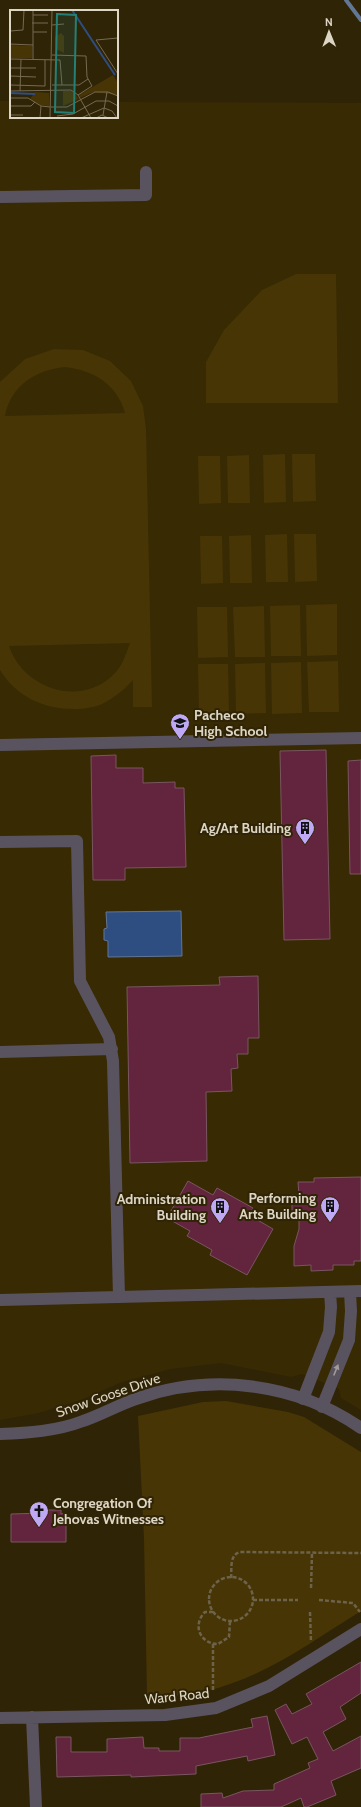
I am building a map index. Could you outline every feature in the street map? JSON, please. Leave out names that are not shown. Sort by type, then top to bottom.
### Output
[{"type":"street","points":[[0,197],[146,195],[146,172]]},
{"type":"street","points":[[0,744],[361,738]]},
{"type":"street","points":[[0,842],[77,841],[80,981],[109,1038],[112,1049],[119,1297]]},
{"type":"street","points":[[0,1052],[112,1049]]},
{"type":"street","points":[[0,1300],[355,1291],[351,1311],[349,1340],[322,1407]]},
{"type":"street","points":[[303,1398],[329,1332],[331,1307],[330,1292]]},
{"type":"street","name":"Snow Goose Drive","points":[[0,1434],[31,1433],[56,1429],[82,1422],[136,1399],[166,1390],[197,1385],[228,1384],[258,1387],[303,1398],[342,1415],[361,1428]]},
{"type":"street","name":"Ward Road","points":[[0,1718],[165,1715],[216,1708],[269,1686],[361,1629]]},
{"type":"street","points":[[32,1717],[36,1807]]},
{"type":"path","points":[[231,1578],[232,1558],[236,1553],[361,1553]]},
{"type":"path","points":[[311,1588],[312,1553]]},
{"type":"path","points":[[231,1578],[238,1579],[248,1585],[252,1590],[254,1600],[249,1613],[244,1618],[238,1621],[230,1621],[218,1617],[213,1612],[209,1597],[213,1586],[219,1581],[231,1578]]},
{"type":"path","points":[[254,1600],[298,1600]]},
{"type":"path","points":[[319,1600],[353,1603],[360,1612]]},
{"type":"path","points":[[213,1612],[205,1612],[198,1625],[203,1639],[213,1644],[218,1644],[229,1637],[230,1621]]},
{"type":"path","points":[[310,1612],[311,1642]]},
{"type":"path","points":[[213,1644],[213,1690]]},
{"type":"shaded area","name":"Pacheco High School","points":[[0,101],[10,101],[10,118],[118,118],[118,102],[361,103],[361,1410],[341,1398],[339,1389],[302,1374],[291,1377],[221,1363],[171,1369],[122,1382],[81,1400],[39,1413],[0,1420]]},
{"type":"shaded area","points":[[296,274],[336,274],[338,403],[206,403],[206,362],[224,330],[262,290]]},
{"type":"shaded area","points":[[54,349],[83,350],[110,361],[131,381],[143,406],[146,429],[152,707],[133,707],[133,680],[123,690],[97,706],[75,709],[52,707],[32,700],[23,694],[14,687],[0,670],[0,382],[25,359]],"holes":[[[65,367],[85,371],[94,375],[110,386],[116,394],[125,413],[5,416],[8,405],[13,396],[26,381],[44,372]],[[130,643],[121,664],[113,675],[99,685],[84,690],[69,691],[54,689],[39,682],[26,673],[16,661],[9,646]]]},
{"type":"shaded area","points":[[285,454],[286,502],[264,503],[263,455]]},
{"type":"shaded area","points":[[292,454],[315,454],[316,501],[293,502]]},
{"type":"shaded area","points":[[249,455],[250,503],[228,503],[227,456]]},
{"type":"shaded area","points":[[198,456],[220,456],[221,503],[199,504]]},
{"type":"shaded area","points":[[287,534],[288,582],[266,582],[265,535]]},
{"type":"shaded area","points":[[294,534],[316,534],[317,581],[295,582]]},
{"type":"shaded area","points":[[251,535],[252,583],[230,583],[229,536]]},
{"type":"shaded area","points":[[200,536],[222,536],[223,583],[201,584]]},
{"type":"shaded area","points":[[337,604],[337,655],[307,656],[306,605]]},
{"type":"shaded area","points":[[300,605],[301,656],[271,656],[270,606]]},
{"type":"shaded area","points":[[264,606],[265,657],[235,657],[233,607]]},
{"type":"shaded area","points":[[197,607],[227,607],[228,657],[198,658]]},
{"type":"shaded area","points":[[338,661],[339,712],[309,712],[307,662]]},
{"type":"shaded area","points":[[301,662],[302,713],[272,714],[271,663]]},
{"type":"shaded area","points":[[265,663],[266,713],[236,714],[235,664]]},
{"type":"shaded area","points":[[198,664],[228,664],[229,715],[199,715]]},
{"type":"shaded area","points":[[226,1401],[288,1412],[304,1417],[361,1452],[361,1611],[268,1668],[228,1685],[200,1693],[147,1696],[144,1538],[138,1416],[203,1402]]},
{"type":"water","points":[[181,911],[182,956],[108,957],[108,941],[104,940],[104,929],[107,928],[106,912]]},
{"type":"building","name":"Ag/Art Building","points":[[326,750],[330,939],[284,940],[280,751]]},
{"type":"building","points":[[116,755],[116,768],[143,768],[143,783],[175,782],[175,788],[184,788],[186,867],[125,868],[125,880],[93,880],[91,756]]},
{"type":"building","points":[[361,760],[361,874],[350,874],[348,761]]},
{"type":"building","points":[[258,976],[259,1038],[248,1038],[248,1054],[237,1054],[238,1068],[231,1069],[232,1091],[206,1092],[207,1161],[130,1163],[127,987],[220,985],[219,977]]},
{"type":"building","name":"Performing Arts Building","points":[[361,1177],[361,1261],[354,1261],[354,1265],[333,1265],[333,1270],[311,1271],[311,1265],[294,1266],[294,1246],[299,1229],[299,1216],[292,1216],[292,1195],[299,1195],[298,1182],[314,1182],[314,1178]]},
{"type":"building","name":"Administration Building","points":[[188,1181],[213,1195],[217,1188],[253,1208],[249,1215],[273,1229],[247,1275],[210,1255],[212,1250],[187,1236],[190,1231],[167,1218]]},
{"type":"building","name":"Congregation Of Jehovas Witnesses","points":[[46,1510],[61,1510],[61,1514],[66,1513],[66,1542],[11,1542],[11,1514],[46,1513]]},
{"type":"building","points":[[361,1662],[361,1693],[340,1707],[346,1719],[323,1732],[333,1751],[361,1736],[361,1768],[331,1781],[336,1795],[307,1807],[304,1807],[301,1798],[281,1807],[201,1807],[201,1794],[222,1793],[223,1798],[243,1791],[274,1790],[274,1784],[310,1768],[308,1763],[318,1759],[307,1737],[292,1744],[275,1710],[286,1704],[292,1714],[312,1704],[306,1694]]},
{"type":"building","points":[[267,1716],[275,1755],[248,1761],[247,1756],[196,1766],[196,1774],[131,1777],[131,1775],[57,1777],[56,1737],[71,1737],[71,1752],[107,1752],[107,1739],[143,1737],[144,1748],[159,1748],[159,1751],[180,1751],[180,1738],[199,1738],[253,1727],[251,1719]]},
{"type":"waterway","points":[[346,0],[361,20]]},
{"type":"place","name":"Pacheco High School","points":[[180,740]]},
{"type":"place","name":"Ag/Art Building","points":[[305,845]]},
{"type":"place","name":"Performing Arts Building","points":[[330,1223]]},
{"type":"place","name":"Administration Building","points":[[220,1224]]},
{"type":"place","name":"Congregation Of Jehovas Witnesses","points":[[39,1528]]}]
